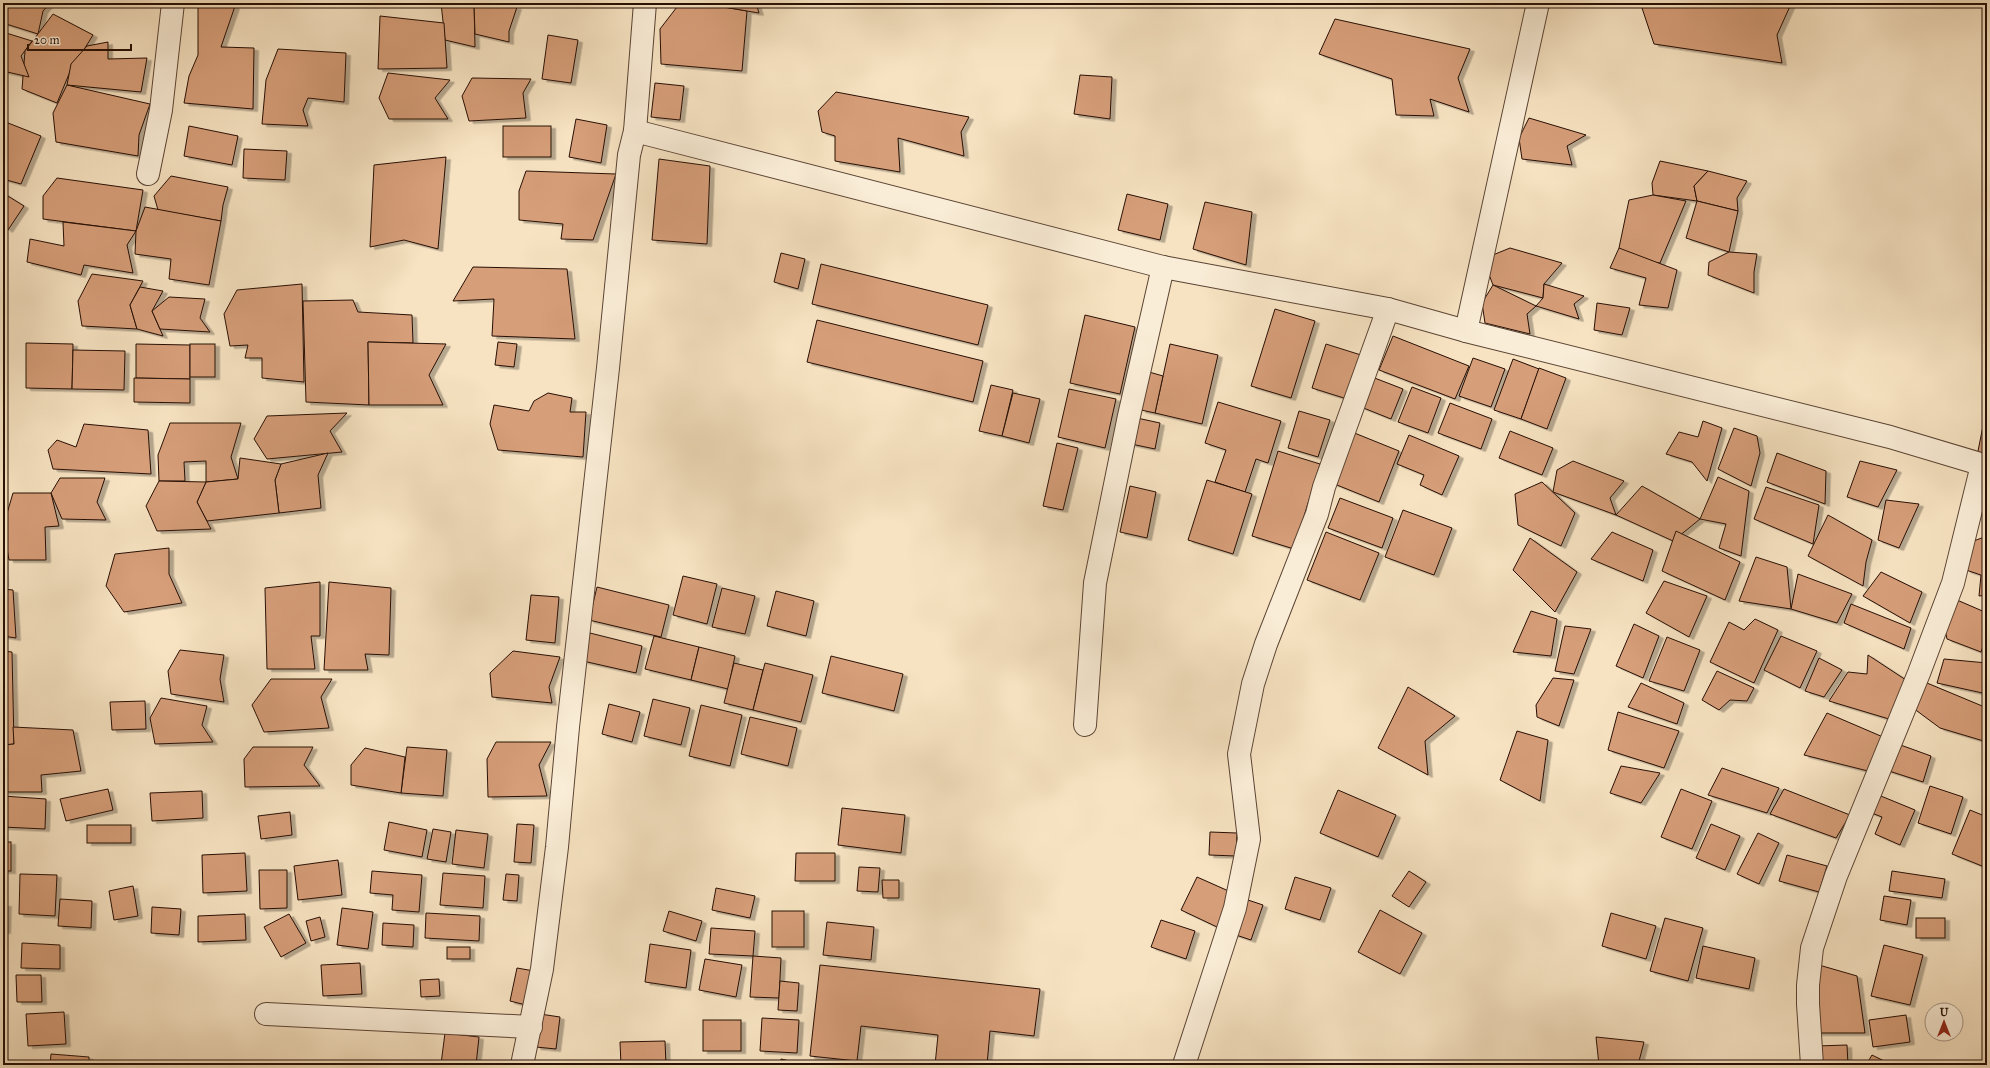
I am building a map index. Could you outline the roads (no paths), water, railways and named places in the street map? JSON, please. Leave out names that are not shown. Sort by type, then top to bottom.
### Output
[{"type":"street","points":[[148,174],[162,110],[173,3]]},
{"type":"street","points":[[522,1065],[542,969],[557,847],[568,727],[609,360],[629,155],[635,131],[645,3]]},
{"type":"street","points":[[1466,331],[1538,3]]},
{"type":"street","points":[[635,131],[1163,266],[1388,308],[1466,331],[1890,437],[1985,465],[1953,583],[1919,673],[1836,876],[1812,948],[1808,985],[1812,1065]]},
{"type":"street","points":[[1085,725],[1095,583],[1129,416],[1163,266]]},
{"type":"street","points":[[1184,1065],[1235,908],[1249,839],[1239,754],[1253,684],[1266,644],[1303,548],[1318,514],[1324,487],[1388,308]]},
{"type":"street","points":[[266,1014],[531,1027]]}]
